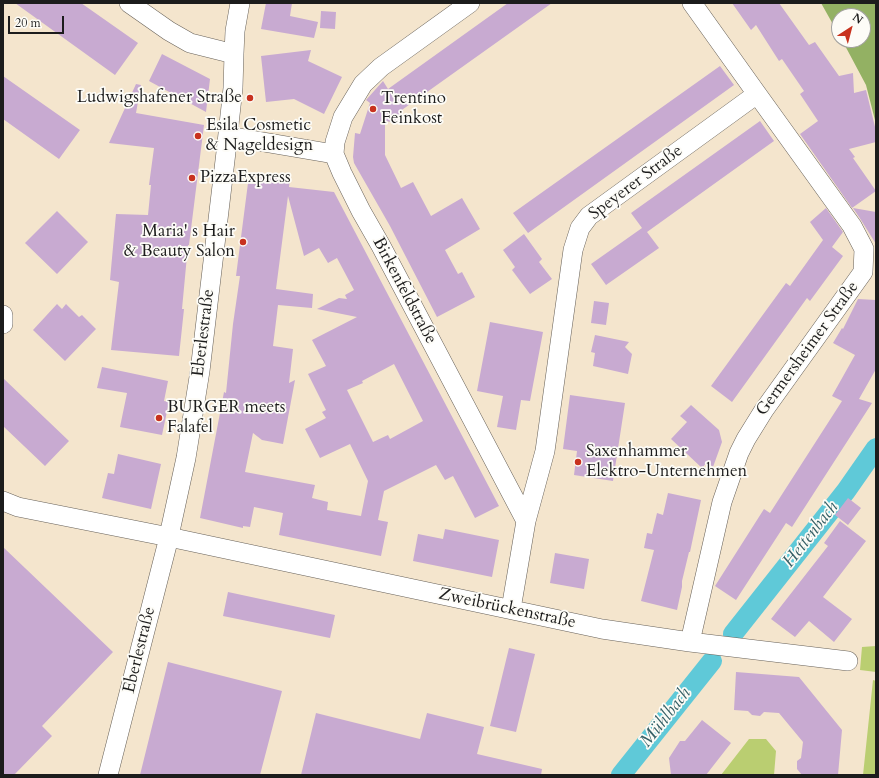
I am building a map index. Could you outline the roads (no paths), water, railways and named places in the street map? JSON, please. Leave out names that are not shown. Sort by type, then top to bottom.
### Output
[{"type":"street","points":[[129,3],[169,31],[190,43],[234,54]]},
{"type":"street","name":"Eberlestraße","points":[[108,775],[169,537],[186,458],[200,371],[234,88],[234,54],[240,3]]},
{"type":"street","points":[[228,136],[334,154],[335,142],[343,117],[363,84],[381,67],[470,3]]},
{"type":"street","name":"Germersheimer Straße","points":[[690,642],[722,502],[743,445],[771,400],[863,272],[864,249],[852,226],[692,3]]},
{"type":"street","name":"Speyerer Straße","points":[[526,521],[545,451],[573,250],[580,228],[589,216],[757,94]]},
{"type":"street","name":"Birkenfeldstraße","points":[[334,154],[361,211],[381,246],[526,521]]},
{"type":"street","points":[[3,315],[3,324]]},
{"type":"street","name":"Zweibrückenstraße","points":[[3,501],[18,507],[169,537],[602,629],[690,642],[848,661]]},
{"type":"street","points":[[510,609],[526,521]]},
{"type":"waterway","name":"Hettenbach","points":[[733,634],[846,491],[876,448]]},
{"type":"waterway","name":"Mühlbach","points":[[621,775],[712,661]]},
{"type":"place","name":"Ludwigshafener Straße","points":[[250,98]]},
{"type":"place","name":"Trentino Feinkost","points":[[373,109]]},
{"type":"place","name":"Esila Cosmetic & Nageldesign","points":[[198,136]]},
{"type":"place","name":"PizzaExpress","points":[[192,178]]},
{"type":"place","name":"Maria' s Hair & Beauty Salon","points":[[243,242]]},
{"type":"place","name":"BURGER meets Falafel","points":[[159,418]]},
{"type":"place","name":"Saxenhammer Elektro-Unternehmen","points":[[578,462]]}]
